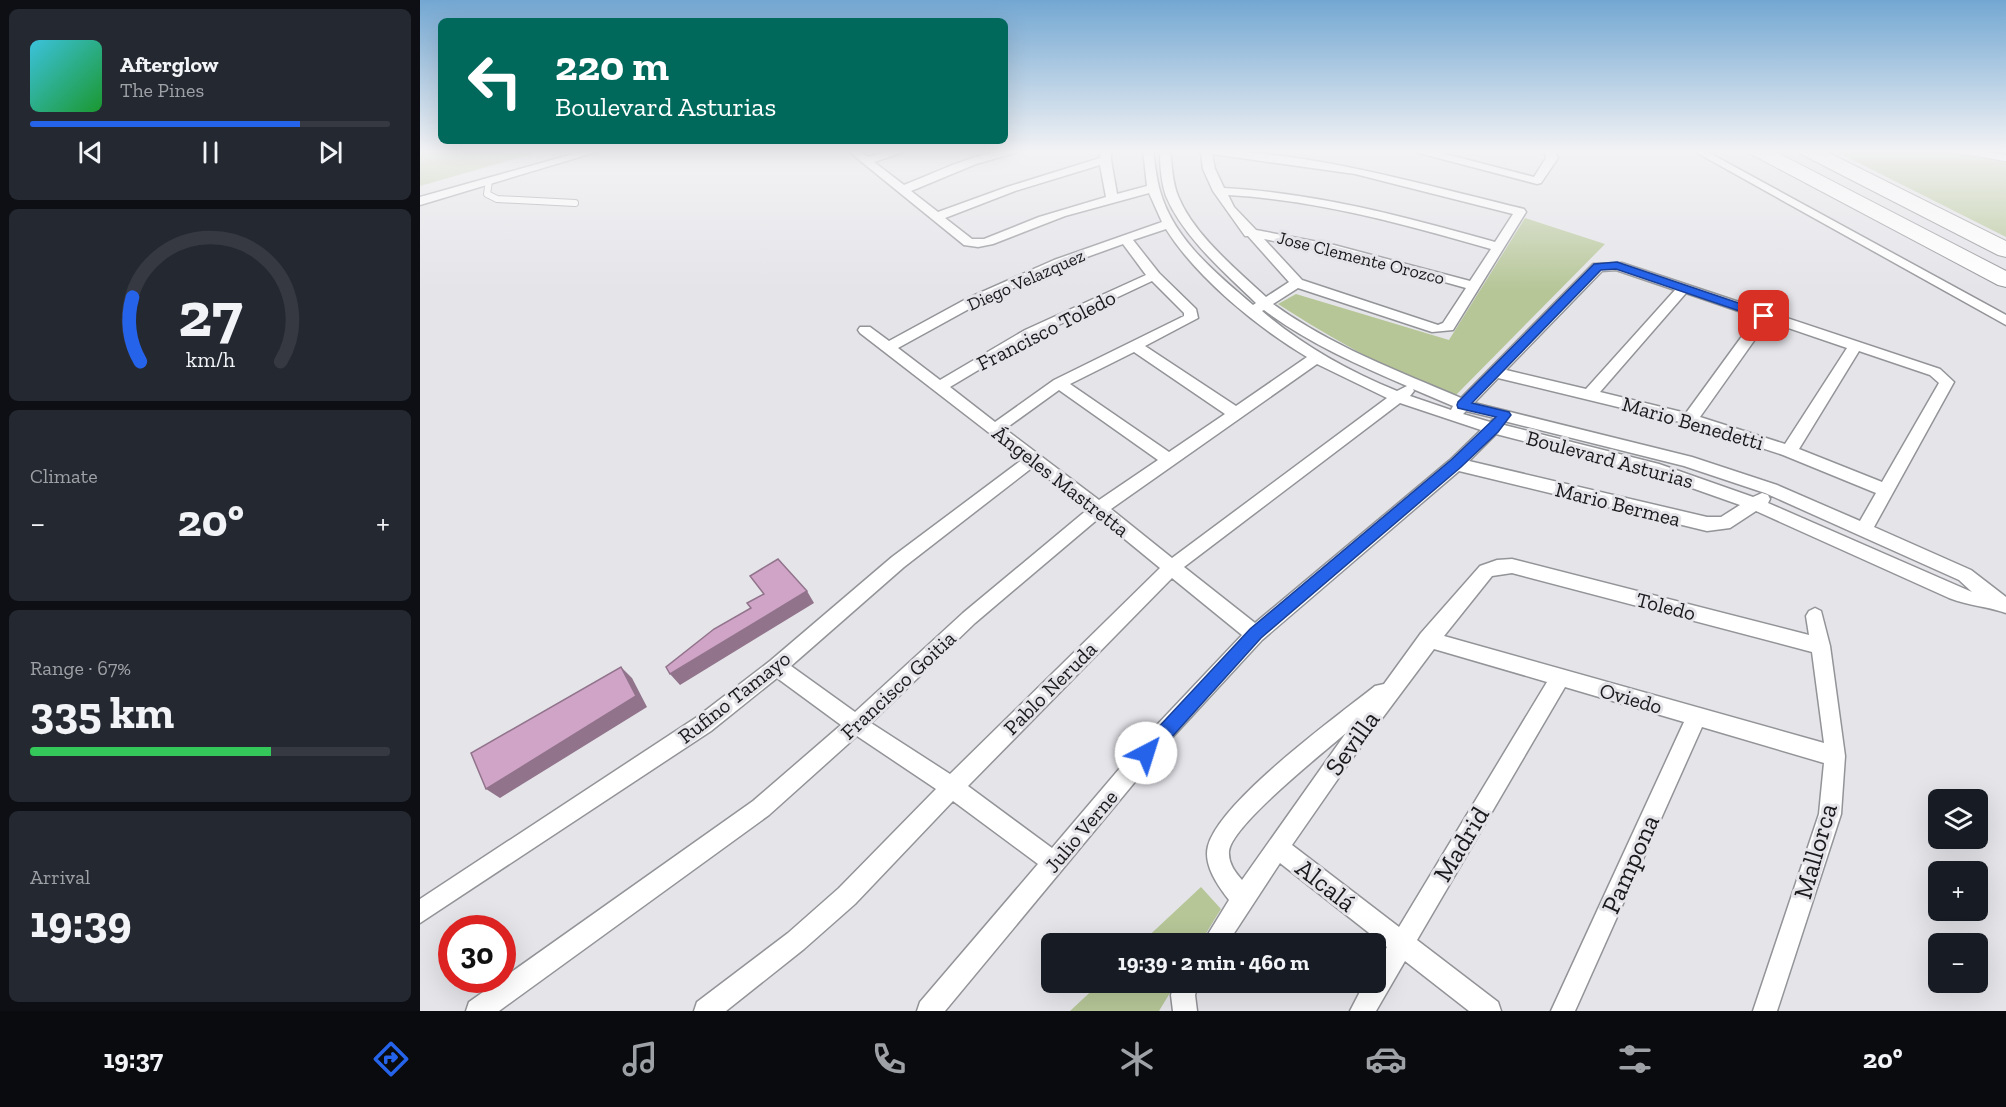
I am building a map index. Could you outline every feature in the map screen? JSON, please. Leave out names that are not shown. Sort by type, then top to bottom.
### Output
[{"type":"highway","points":[[1848,197],[2006,280]]},
{"type":"highway","points":[[1901,197],[2006,250]]},
{"type":"street","points":[[911,197],[968,242],[984,243],[1050,216],[1116,197]]},
{"type":"street","points":[[937,217],[989,197]]},
{"type":"street","name":"Boulevard Asturias","points":[[1155,197],[1168,224],[1190,253],[1216,281],[1407,391]]},
{"type":"street","name":"Boulevard Asturias","points":[[1173,197],[1211,252],[1283,335],[1317,357],[1458,411],[1657,469],[1758,504],[1955,593],[1971,598],[2001,602]]},
{"type":"street","points":[[1223,197],[1249,233],[1275,257],[1297,283],[1437,329],[1448,327],[1520,212],[1465,197]]},
{"type":"street","points":[[1286,197],[1329,204],[1408,222],[1497,247]]},
{"type":"street","points":[[1782,197],[2006,321]]},
{"type":"street","name":"Diego Velazquez","points":[[889,347],[973,301],[1058,263],[1168,224]]},
{"type":"street","name":"Jose Clemente Orozco","points":[[1249,233],[1308,242],[1368,256],[1473,286]]},
{"type":"street","points":[[994,430],[1059,383],[1189,319],[1191,312],[1154,276],[1125,238]]},
{"type":"street","points":[[1458,411],[1598,267],[1617,266],[1935,372],[1947,382],[1863,529]]},
{"type":"street","name":"Francisco Toledo","points":[[939,387],[1030,333],[1154,276]]},
{"type":"street","points":[[1259,307],[1297,283]]},
{"type":"street","points":[[1590,394],[1683,289]]},
{"type":"street","points":[[1690,419],[1764,316]]},
{"type":"street","name":"Ángeles Mastretta","points":[[865,330],[1099,509],[1255,634]]},
{"type":"street","points":[[1133,345],[1235,413]]},
{"type":"street","points":[[1789,451],[1856,346]]},
{"type":"street","name":"Francisco Goitia","points":[[478,1011],[761,808],[856,724],[969,618],[1099,509],[1317,357]]},
{"type":"street","name":"Mario Benedetti","points":[[1495,372],[1690,419],[1789,451],[1886,490]]},
{"type":"street","points":[[1059,383],[1168,459]]},
{"type":"street","name":"Pablo Neruda","points":[[706,1011],[796,941],[847,896],[952,787],[1171,568],[1407,391]]},
{"type":"street","name":"Boulevard Asturias","points":[[1499,422],[1686,461],[1772,489],[1965,575],[2001,602]]},
{"type":"street","name":"Julio Verne","points":[[929,1011],[1161,735],[1255,634],[1456,464],[1499,422]]},
{"type":"street","name":"Rufino Tamayo","points":[[420,912],[704,724],[777,667],[898,562],[1032,460]]},
{"type":"street","name":"Mario Bermea","points":[[1456,464],[1707,524],[1724,523],[1758,504],[1772,489]]},
{"type":"street","name":"Sevilla","points":[[1220,933],[1277,847],[1428,639],[1486,571],[1497,567],[1512,566]]},
{"type":"street","name":"Toledo","points":[[1512,566],[1821,645]]},
{"type":"street","name":"Mallorca","points":[[1765,1011],[1830,814],[1835,756],[1821,645],[1815,616]]},
{"type":"street","name":"Oviedo","points":[[1428,639],[1835,756]]},
{"type":"street","points":[[777,667],[856,724],[952,787],[1055,863]]},
{"type":"street","points":[[1243,899],[1222,871],[1219,858],[1219,845],[1232,824],[1284,773],[1401,676]]},
{"type":"street","name":"Madrid","points":[[1362,1011],[1560,677]]},
{"type":"street","name":"Pampona","points":[[1563,1011],[1696,717]]},
{"type":"street","name":"Alcalá","points":[[1277,847],[1489,1011]]},
{"type":"street","points":[[1184,993],[1185,1011]]},
{"type":"lane","points":[[493,197],[575,203]]},
{"type":"green space","points":[[1927,197],[2006,197],[2006,237]]},
{"type":"green space","points":[[1525,218],[1605,244],[1454,397],[1364,355],[1278,304],[1296,294],[1449,340]]},
{"type":"green space","points":[[1201,887],[1221,909],[1206,933],[1152,933]]},
{"type":"green space","points":[[1089,993],[1170,993],[1159,1011],[1070,1011]]},
{"type":"building","points":[[778,559],[807,591],[670,674],[666,667],[714,629],[751,608],[747,603],[764,594],[750,576]]},
{"type":"building","points":[[621,667],[636,696],[486,789],[471,753]]},
{"type":"route","points":[[1146,753],[1255,634],[1456,464],[1494,429],[1504,415],[1463,405],[1598,267],[1617,266],[1764,316]]}]
